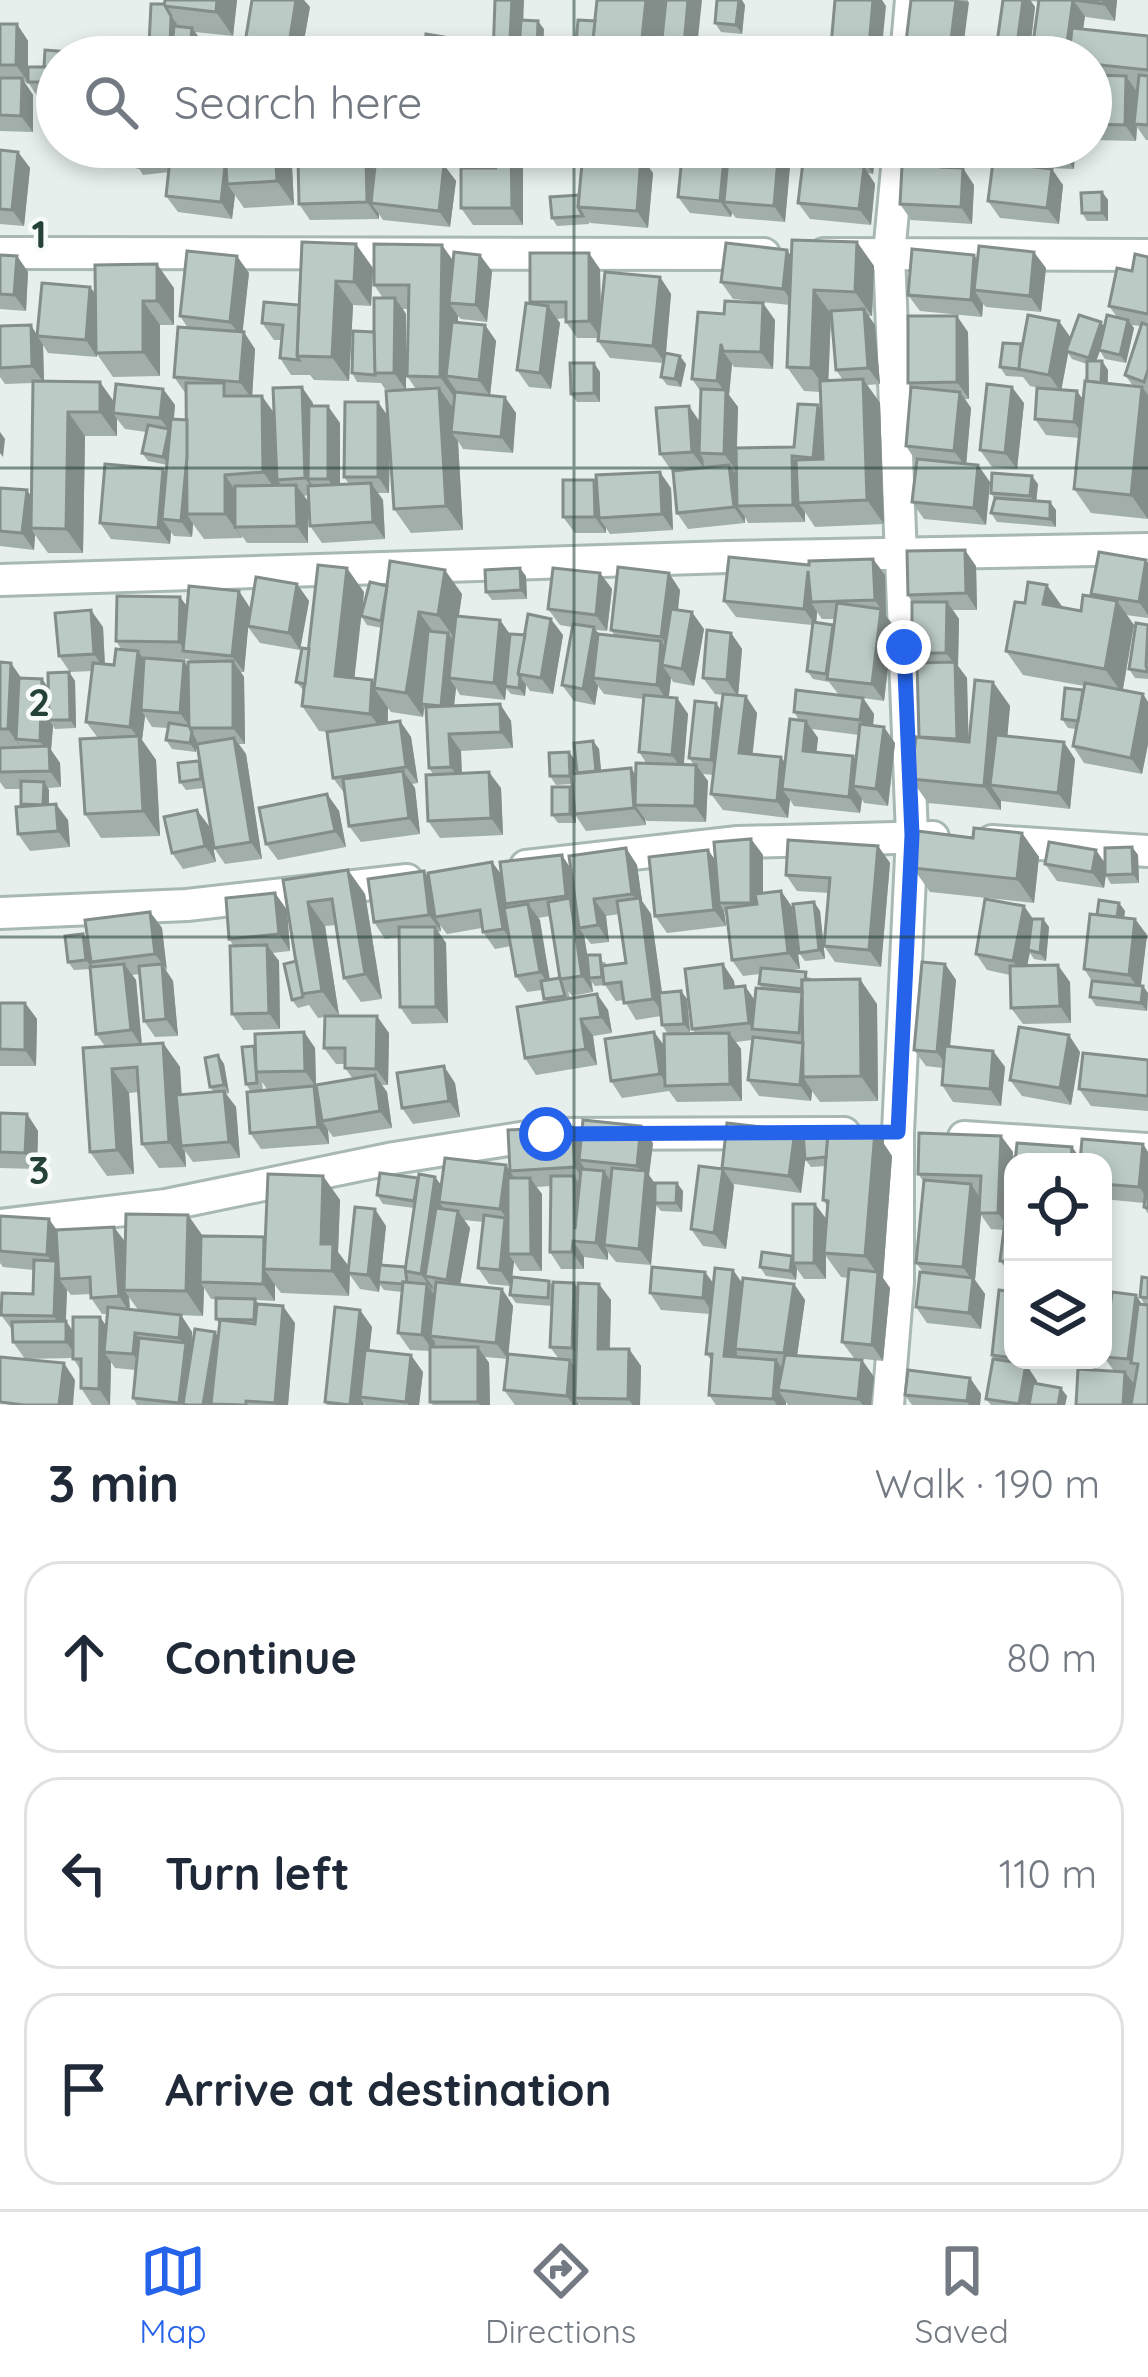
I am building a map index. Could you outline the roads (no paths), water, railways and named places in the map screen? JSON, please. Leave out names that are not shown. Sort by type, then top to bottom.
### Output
[{"type":"street","points":[[908,36],[911,0]]},
{"type":"street","points":[[888,1405],[898,1282],[921,1134],[889,254],[896,168]]},
{"type":"street","points":[[0,253],[1148,255]]},
{"type":"street","points":[[0,580],[1148,549]]},
{"type":"street","points":[[486,871],[738,842],[912,835],[1148,851]]},
{"type":"street","points":[[0,913],[188,905],[440,876]]},
{"type":"street","points":[[0,1225],[166,1205],[394,1158],[546,1134],[921,1134],[1148,1149]]}]
